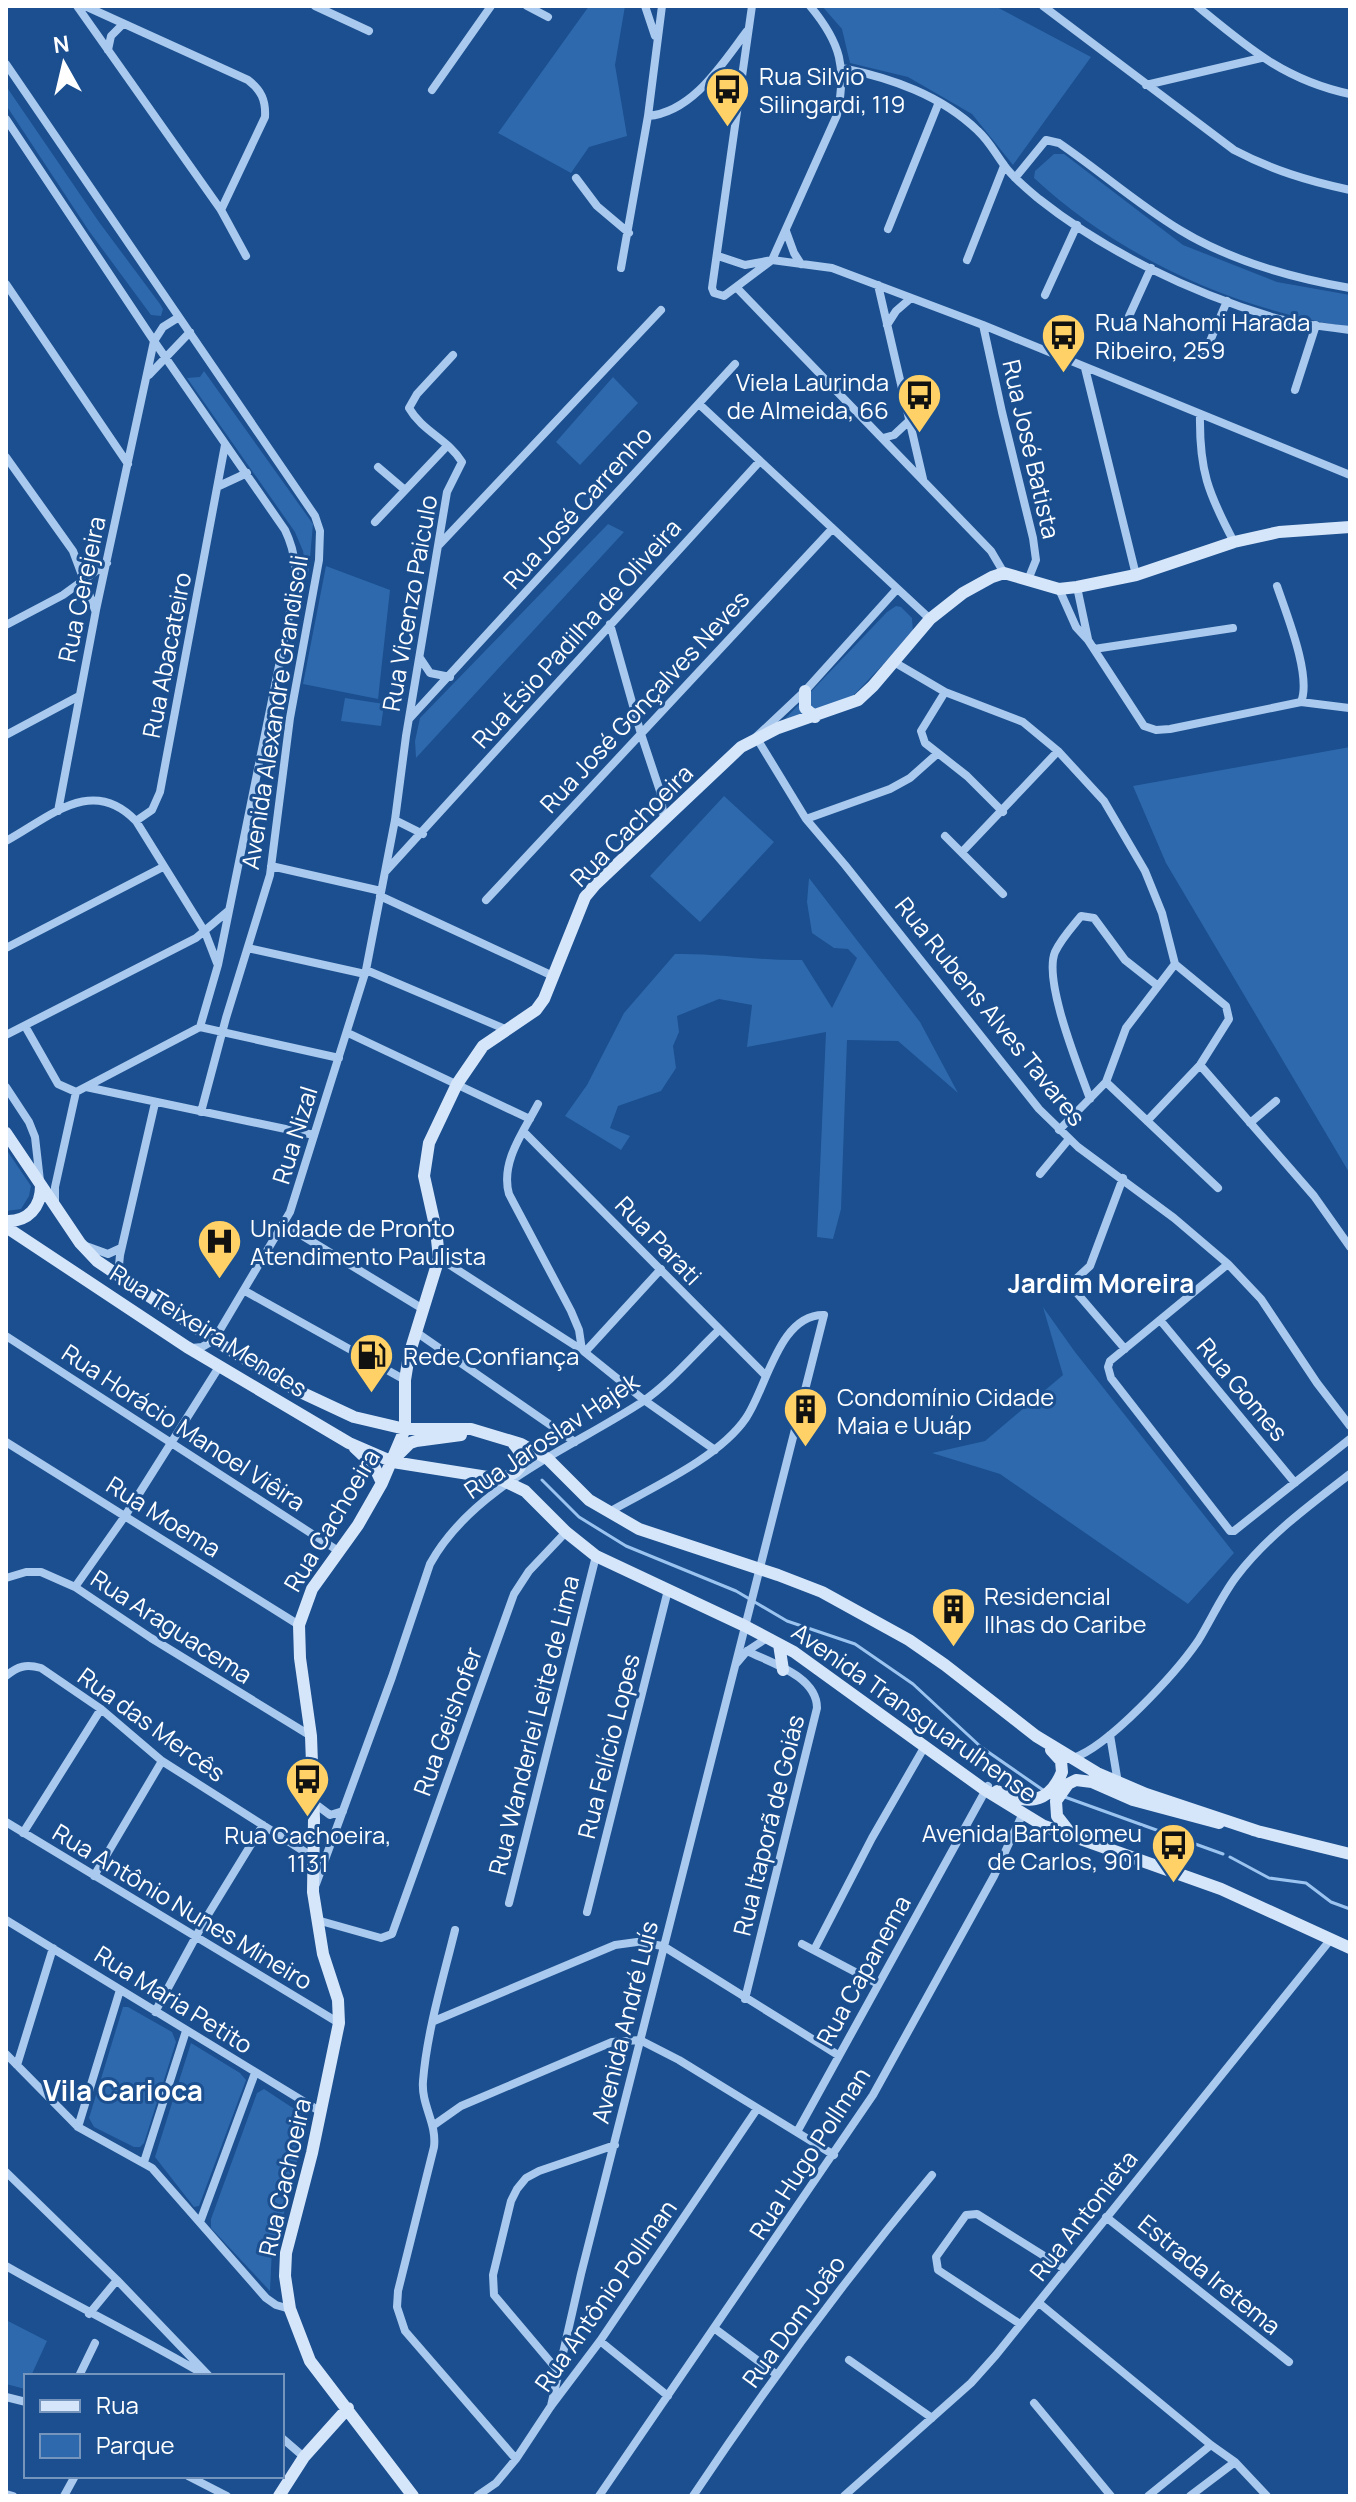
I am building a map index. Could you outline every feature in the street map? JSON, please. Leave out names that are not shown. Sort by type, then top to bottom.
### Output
[{"type":"main road","points":[[1004,573],[1059,589],[1077,587],[1136,575],[1234,542],[1279,532],[1350,527]]},
{"type":"main road","name":"Rua Cachoeira","points":[[413,2496],[310,2361],[290,2309],[285,2276],[286,2253],[321,2112],[339,2023],[338,2000],[316,1920],[313,1892],[311,1736],[300,1658],[299,1625],[312,1589],[340,1552],[382,1483],[405,1429],[405,1380],[439,1258],[424,1176],[429,1143],[457,1084],[483,1046],[536,1010],[544,999],[585,897],[741,747],[756,737],[858,700],[930,619],[963,593],[1004,573]]},
{"type":"main road","points":[[805,691],[805,708],[815,717]]},
{"type":"main road","name":"Rua Teixeira Mendes","points":[[6,1133],[47,1189],[80,1243],[117,1277],[214,1340],[319,1402],[354,1417],[405,1429]]},
{"type":"main road","points":[[6,1221],[30,1214],[47,1189]]},
{"type":"main road","name":"Rua Teixeira Mendes","points":[[6,1227],[219,1367],[349,1443],[393,1462]]},
{"type":"main road","points":[[405,1429],[454,1428],[507,1438],[548,1459],[589,1500],[639,1529],[822,1592],[909,1640],[1036,1736],[1058,1756],[1062,1767],[1059,1778],[1046,1795],[1031,1801],[986,1788]]},
{"type":"main road","points":[[393,1462],[405,1447],[416,1441],[488,1432]]},
{"type":"main road","points":[[507,1438],[521,1455],[513,1475]]},
{"type":"main road","points":[[349,1443],[374,1466],[382,1483]]},
{"type":"main road","name":"Avenida Transguarulhense","points":[[393,1462],[513,1475],[566,1532],[596,1556],[745,1626],[825,1672],[1022,1815],[1044,1826],[1221,1889],[1350,1948]]},
{"type":"main road","points":[[773,1641],[783,1670]]},
{"type":"main road","points":[[1036,1736],[1118,1783],[1260,1832]]},
{"type":"main road","points":[[1073,1836],[1057,1816],[1056,1801],[1058,1794],[1068,1784],[1083,1780],[1164,1810],[1350,1854]]},
{"type":"main road","points":[[286,2493],[304,2457],[348,2408]]},
{"type":"street","points":[[77,6],[221,210],[246,256]]},
{"type":"street","points":[[85,6],[248,80],[263,96],[266,107],[261,128],[221,210]]},
{"type":"street","points":[[315,6],[369,31]]},
{"type":"street","points":[[432,90],[491,6]]},
{"type":"street","points":[[527,6],[548,17]]},
{"type":"street","points":[[645,6],[656,39]]},
{"type":"street","points":[[621,268],[648,116],[662,6]]},
{"type":"street","points":[[752,6],[712,288],[714,293],[724,296],[772,260],[837,115],[842,92],[842,68],[830,30],[810,6]]},
{"type":"street","points":[[1043,6],[1234,150],[1297,178],[1350,190]]},
{"type":"street","points":[[1197,6],[1261,58],[1296,77],[1350,94]]},
{"type":"street","points":[[108,50],[111,36],[123,24]]},
{"type":"street","points":[[648,116],[670,112],[687,100],[748,30]]},
{"type":"street","points":[[1146,85],[1261,58]]},
{"type":"street","name":"Avenida Alexandre Grandisoli","points":[[6,64],[315,516],[320,531],[319,560],[288,732],[271,866],[201,1112]]},
{"type":"street","points":[[842,68],[902,83],[939,102],[979,132],[1004,166],[1040,200],[1151,268],[1273,317],[1350,330]]},
{"type":"street","points":[[888,229],[939,102]]},
{"type":"street","name":"Avenida Alexandre Grandisoli","points":[[6,119],[292,544],[297,575],[218,965],[200,1027]]},
{"type":"street","points":[[1015,178],[1046,140],[1059,143],[1145,208],[1211,247],[1273,269],[1350,288]]},
{"type":"street","points":[[967,260],[1004,166]]},
{"type":"street","points":[[576,178],[597,206],[629,233]]},
{"type":"street","points":[[1045,295],[1077,225]]},
{"type":"street","points":[[785,230],[801,264]]},
{"type":"street","points":[[718,256],[745,265],[772,260],[832,268],[983,325],[1350,475]]},
{"type":"street","points":[[1125,325],[1151,268]]},
{"type":"street","points":[[6,284],[128,464]]},
{"type":"street","points":[[878,285],[923,480]]},
{"type":"street","points":[[737,288],[991,551],[1004,573]]},
{"type":"street","points":[[887,325],[896,311],[911,298]]},
{"type":"street","points":[[1205,353],[1227,301]]},
{"type":"street","points":[[438,546],[661,310]]},
{"type":"street","points":[[154,341],[163,327],[179,317]]},
{"type":"street","name":"Rua José Batista","points":[[983,325],[1035,550],[1036,560],[1028,580]]},
{"type":"street","points":[[1295,390],[1316,325]]},
{"type":"street","points":[[148,376],[190,332]]},
{"type":"street","name":"Rua Cerejeira","points":[[58,811],[96,610],[154,341]]},
{"type":"street","points":[[375,522],[447,446],[416,419],[409,408],[417,394],[453,355]]},
{"type":"street","name":"Rua José Carrenho","points":[[409,719],[735,364]]},
{"type":"street","points":[[1085,368],[1136,575]]},
{"type":"street","points":[[699,404],[930,619]]},
{"type":"street","points":[[1200,414],[1203,470],[1210,496],[1234,542]]},
{"type":"street","points":[[883,438],[894,435],[909,421]]},
{"type":"street","name":"Rua Abacateiro","points":[[136,821],[152,810],[160,792],[225,445]]},
{"type":"street","name":"Rua Vicenzo Paiculo","points":[[381,893],[447,492],[462,462],[457,453],[447,446]]},
{"type":"street","points":[[6,459],[66,539],[96,610]]},
{"type":"street","name":"Rua Ésio Padilha de Oliveira","points":[[385,872],[423,834],[760,461]]},
{"type":"street","points":[[378,467],[405,490]]},
{"type":"street","points":[[219,487],[247,473]]},
{"type":"street","name":"Rua José Gonçalves Neves","points":[[486,900],[832,529]]},
{"type":"street","points":[[6,624],[63,595],[107,563]]},
{"type":"street","points":[[1277,586],[1303,679],[1301,702]]},
{"type":"street","points":[[1077,587],[1088,640]]},
{"type":"street","points":[[756,737],[805,691],[897,589]]},
{"type":"street","points":[[1059,589],[1076,627],[1088,640],[1144,726],[1156,730],[1170,729],[1301,702],[1349,708]]},
{"type":"street","points":[[610,624],[660,791],[664,819]]},
{"type":"street","points":[[1094,649],[1233,628]]},
{"type":"street","points":[[420,657],[430,673],[450,677]]},
{"type":"street","points":[[894,662],[945,692],[1023,722],[1058,751],[1104,801],[1145,871],[1162,913],[1175,964],[1226,1006],[1230,1015],[1224,1030],[1200,1065],[1147,1121]]},
{"type":"street","points":[[945,692],[921,731],[925,743],[974,782],[1003,812]]},
{"type":"street","points":[[6,735],[79,696]]},
{"type":"street","name":"Rua Rubens Alves Tavares","points":[[756,737],[806,819],[1059,1130],[1228,1264],[1261,1299],[1350,1426]]},
{"type":"street","points":[[962,852],[1058,751]]},
{"type":"street","points":[[806,819],[890,789],[910,778],[937,754]]},
{"type":"street","points":[[660,791],[672,798],[688,796]]},
{"type":"street","points":[[6,841],[79,801],[111,801],[123,808],[136,821],[205,932],[218,965]]},
{"type":"street","points":[[395,820],[423,834]]},
{"type":"street","points":[[945,836],[1003,894]]},
{"type":"street","points":[[271,866],[381,893],[553,976]]},
{"type":"street","points":[[6,948],[163,867]]},
{"type":"street","name":"Rua Nizal","points":[[214,1340],[245,1291],[297,1195],[365,972],[381,893]]},
{"type":"street","points":[[6,1035],[205,932],[229,910]]},
{"type":"street","points":[[1090,1099],[1056,994],[1053,968],[1056,950],[1081,916],[1087,915],[1094,918],[1125,960],[1158,986]]},
{"type":"street","points":[[248,948],[365,972],[505,1029]]},
{"type":"street","points":[[1059,1130],[1106,1082],[1126,1028],[1175,964]]},
{"type":"street","points":[[25,1026],[58,1084],[76,1092]]},
{"type":"street","points":[[47,1189],[76,1092],[200,1027],[339,1058]]},
{"type":"street","points":[[348,1033],[530,1119]]},
{"type":"street","points":[[1200,1065],[1314,1196],[1350,1247]]},
{"type":"street","points":[[1106,1082],[1218,1188]]},
{"type":"street","points":[[6,1087],[29,1122],[47,1189]]},
{"type":"street","points":[[86,1087],[314,1135]]},
{"type":"street","points":[[1250,1123],[1276,1101]]},
{"type":"street","points":[[117,1277],[155,1103]]},
{"type":"street","points":[[538,1104],[509,1162],[506,1183],[571,1311],[583,1351]]},
{"type":"street","name":"Rua Parati","points":[[524,1132],[766,1376]]},
{"type":"street","points":[[1040,1174],[1069,1139]]},
{"type":"street","points":[[1123,1178],[1090,1266],[1067,1287],[1125,1349]]},
{"type":"street","points":[[283,1224],[423,1309]]},
{"type":"street","points":[[80,1243],[108,1254],[122,1247]]},
{"type":"street","points":[[439,1258],[583,1351],[644,1400],[715,1450]]},
{"type":"street","points":[[1228,1264],[1110,1361],[1108,1372],[1227,1530],[1234,1531],[1350,1439]]},
{"type":"street","points":[[583,1351],[661,1269]]},
{"type":"street","points":[[245,1291],[405,1380]]},
{"type":"street","name":"Avenida André Luís","points":[[559,2390],[559,2372],[663,1946],[759,1569],[790,1465],[824,1315],[808,1317],[794,1326],[766,1376]]},
{"type":"street","name":"Rua Gomes","points":[[1160,1320],[1295,1483]]},
{"type":"street","name":"Rua Jaroslav Hajek","points":[[313,1892],[430,1564],[453,1529],[513,1475],[548,1459],[644,1400],[718,1331]]},
{"type":"street","points":[[416,1332],[575,1442]]},
{"type":"street","name":"Rua Horácio Manoel Viêira","points":[[6,1336],[340,1552]]},
{"type":"street","points":[[187,1347],[202,1347],[214,1340]]},
{"type":"street","points":[[75,1587],[125,1516],[219,1367]]},
{"type":"street","points":[[608,1513],[715,1450],[745,1420],[766,1376]]},
{"type":"street","name":"Rua Moema","points":[[6,1442],[299,1625]]},
{"type":"street","points":[[1072,1759],[1083,1755],[1110,1735],[1180,1665],[1198,1641],[1234,1579],[1251,1559],[1310,1504],[1350,1474]]},
{"type":"street","name":"Rua Geishofer","points":[[316,1920],[381,1938],[395,1930],[514,1594],[529,1571],[566,1532]]},
{"type":"street","name":"Rua Wanderlei Leite de Lima","points":[[509,1903],[596,1556]]},
{"type":"street","name":"Rua Araguacema","points":[[6,1578],[26,1572],[41,1572],[75,1587],[151,1638],[311,1736]]},
{"type":"street","name":"Rua Felício Lopes","points":[[587,1912],[668,1590]]},
{"type":"street","name":"Avenida André Luís","points":[[733,1668],[747,1651],[773,1641]]},
{"type":"street","name":"Rua Itaporã de Goiás","points":[[745,1999],[817,1708],[817,1698],[804,1681],[747,1651]]},
{"type":"street","name":"Rua das Mercês","points":[[6,1676],[21,1666],[41,1668],[101,1709],[162,1761],[313,1857]]},
{"type":"street","points":[[23,1833],[101,1709]]},
{"type":"street","points":[[1110,1735],[1118,1783]]},
{"type":"street","points":[[814,1950],[872,1838],[925,1746]]},
{"type":"street","points":[[94,1876],[162,1761]]},
{"type":"street","name":"Rua Capanema","points":[[797,2132],[986,1788]]},
{"type":"street","points":[[314,1803],[330,1815],[343,1811]]},
{"type":"street","name":"Rua Hugo Pollman","points":[[599,2496],[873,2095],[994,1876],[1022,1815]]},
{"type":"street","name":"Rua Antônio Nunes Mineiro","points":[[6,1822],[339,2023]]},
{"type":"street","points":[[155,2012],[263,1825]]},
{"type":"street","name":"Rua Maria Petito","points":[[6,1920],[321,2112]]},
{"type":"street","points":[[455,1930],[423,2081],[425,2107],[434,2125],[434,2147],[398,2291],[397,2307],[399,2321],[405,2331],[516,2459]]},
{"type":"street","name":"Rua Antonieta","points":[[844,2496],[971,2383],[1039,2303],[1331,1939]]},
{"type":"street","points":[[434,2021],[615,1945],[637,1942],[663,1946],[838,2055]]},
{"type":"street","points":[[802,1944],[878,1984]]},
{"type":"street","points":[[17,2065],[53,1948]]},
{"type":"street","points":[[78,2127],[120,1990]]},
{"type":"street","points":[[144,2162],[186,2031]]},
{"type":"street","points":[[434,2125],[461,2106],[612,2042],[640,2040],[679,2060],[834,2155]]},
{"type":"street","points":[[6,2054],[78,2127],[144,2162],[266,2298],[290,2309]]},
{"type":"street","points":[[200,2222],[255,2073]]},
{"type":"street","name":"Rua Antônio Pollman","points":[[477,2496],[496,2483],[516,2459],[559,2390],[600,2341],[757,2109]]},
{"type":"street","points":[[559,2372],[494,2295],[493,2275],[511,2201],[526,2178],[615,2145]]},
{"type":"street","points":[[6,2172],[117,2280],[206,2374]]},
{"type":"street","name":"Rua Dom João","points":[[695,2493],[868,2252],[932,2175]]},
{"type":"street","points":[[1020,2324],[938,2270],[936,2257],[966,2215],[977,2214],[1065,2269]]},
{"type":"street","name":"Estrada Iretema","points":[[1106,2217],[1289,2362]]},
{"type":"street","points":[[6,2266],[89,2314],[204,2374]]},
{"type":"street","points":[[89,2314],[117,2280]]},
{"type":"street","points":[[1039,2303],[1235,2462],[1267,2496]]},
{"type":"street","points":[[714,2328],[777,2375]]},
{"type":"street","points":[[600,2341],[668,2396]]},
{"type":"street","points":[[80,2374],[95,2343]]},
{"type":"street","points":[[849,2360],[932,2418]]},
{"type":"street","points":[[1034,2403],[1111,2496]]},
{"type":"street","points":[[284,2440],[304,2457]]},
{"type":"street","points":[[1148,2496],[1211,2445]]},
{"type":"street","points":[[1190,2496],[1235,2462]]},
{"type":"street","points":[[64,2496],[74,2478]]},
{"type":"street","points":[[192,2478],[227,2496]]},
{"type":"street","points":[[695,2493],[707,2496]]},
{"type":"street","points":[[6,2494],[13,2496]]},
{"type":"green space","points":[[589,6],[625,6],[615,65],[627,136],[589,147],[571,173],[498,133]]},
{"type":"green space","points":[[822,6],[995,6],[1091,57],[1013,165],[972,114],[908,77],[850,63],[842,29]]},
{"type":"green space","points":[[6,86],[99,222],[160,304],[163,309],[161,316],[151,315],[89,231],[6,105]]},
{"type":"green space","points":[[1054,154],[1064,154],[1183,245],[1277,282],[1350,295],[1350,327],[1264,308],[1181,276],[1141,255],[1103,232],[1034,178],[1035,171]]},
{"type":"green space","points":[[204,371],[313,524],[308,580],[303,551],[295,532],[187,378],[200,377]]},
{"type":"green space","points":[[613,377],[638,403],[580,465],[556,442]]},
{"type":"green space","points":[[608,524],[624,532],[416,758],[415,741],[420,718]]},
{"type":"green space","points":[[326,566],[390,590],[378,699],[303,684]]},
{"type":"green space","points":[[896,606],[912,618],[913,633],[851,698],[784,720],[887,612]]},
{"type":"green space","points":[[345,698],[384,704],[381,726],[341,721]]},
{"type":"green space","points":[[1350,747],[1350,1174],[1166,863],[1133,786]]},
{"type":"green space","points":[[724,796],[774,842],[700,922],[650,876]]},
{"type":"green space","points":[[809,878],[920,1022],[958,1093],[898,1041],[847,1040],[841,1209],[833,1239],[817,1237],[826,1032],[747,1047],[752,1005],[719,999],[677,1016],[679,1032],[673,1046],[676,1068],[661,1091],[618,1106],[610,1128],[630,1136],[621,1150],[565,1116],[587,1085],[624,1013],[675,954],[802,960],[832,1008],[857,958],[848,949],[834,948],[812,933],[807,902]]},
{"type":"green space","points":[[6,1149],[31,1186],[21,1209],[6,1211]]},
{"type":"green space","points":[[1043,1307],[1234,1553],[1188,1604],[1000,1474],[932,1453],[985,1441],[1063,1375]]},
{"type":"green space","points":[[123,2007],[172,2032],[176,2042],[144,2143],[140,2147],[94,2127],[89,2118]]},
{"type":"green space","points":[[191,2043],[240,2073],[246,2080],[199,2206],[194,2207],[155,2157]]},
{"type":"green space","points":[[264,2089],[308,2118],[272,2248],[270,2291],[211,2228],[211,2219],[257,2093]]},
{"type":"green space","points":[[6,2320],[47,2341],[32,2374],[24,2374],[24,2389],[6,2384]]},
{"type":"waterway","points":[[542,1480],[579,1517],[626,1546],[736,1591],[787,1621],[855,1644],[913,1684],[981,1747],[1043,1790]]},
{"type":"waterway","points":[[1062,1796],[1223,1854]]},
{"type":"waterway","points":[[1230,1857],[1269,1878],[1306,1883],[1331,1902],[1350,1909]]},
{"type":"place","name":"Rua Silvio Silingardi, 119","points":[[728,128]]},
{"type":"place","name":"Rua Nahomi Harada Ribeiro, 259","points":[[1064,374]]},
{"type":"place","name":"Viela Laurinda de Almeida, 66","points":[[920,434]]},
{"type":"place","name":"Unidade de Pronto Atendimento Paulista","points":[[219,1280]]},
{"type":"place","name":"Rede Confiança","points":[[372,1394]]},
{"type":"place","name":"Condomínio Cidade Maia e Uuáp","points":[[806,1449]]},
{"type":"place","name":"Residencial Ilhas do Caribe","points":[[953,1648]]},
{"type":"place","name":"Rua Cachoeira, 1131","points":[[308,1819]]},
{"type":"place","name":"Avenida Bartolomeu de Carlos, 901","points":[[1173,1885]]},
{"type":"district","name":"Jardim Moreira","points":[[1101,1283]]},
{"type":"district","name":"Vila Carioca","points":[[123,2090]]}]
